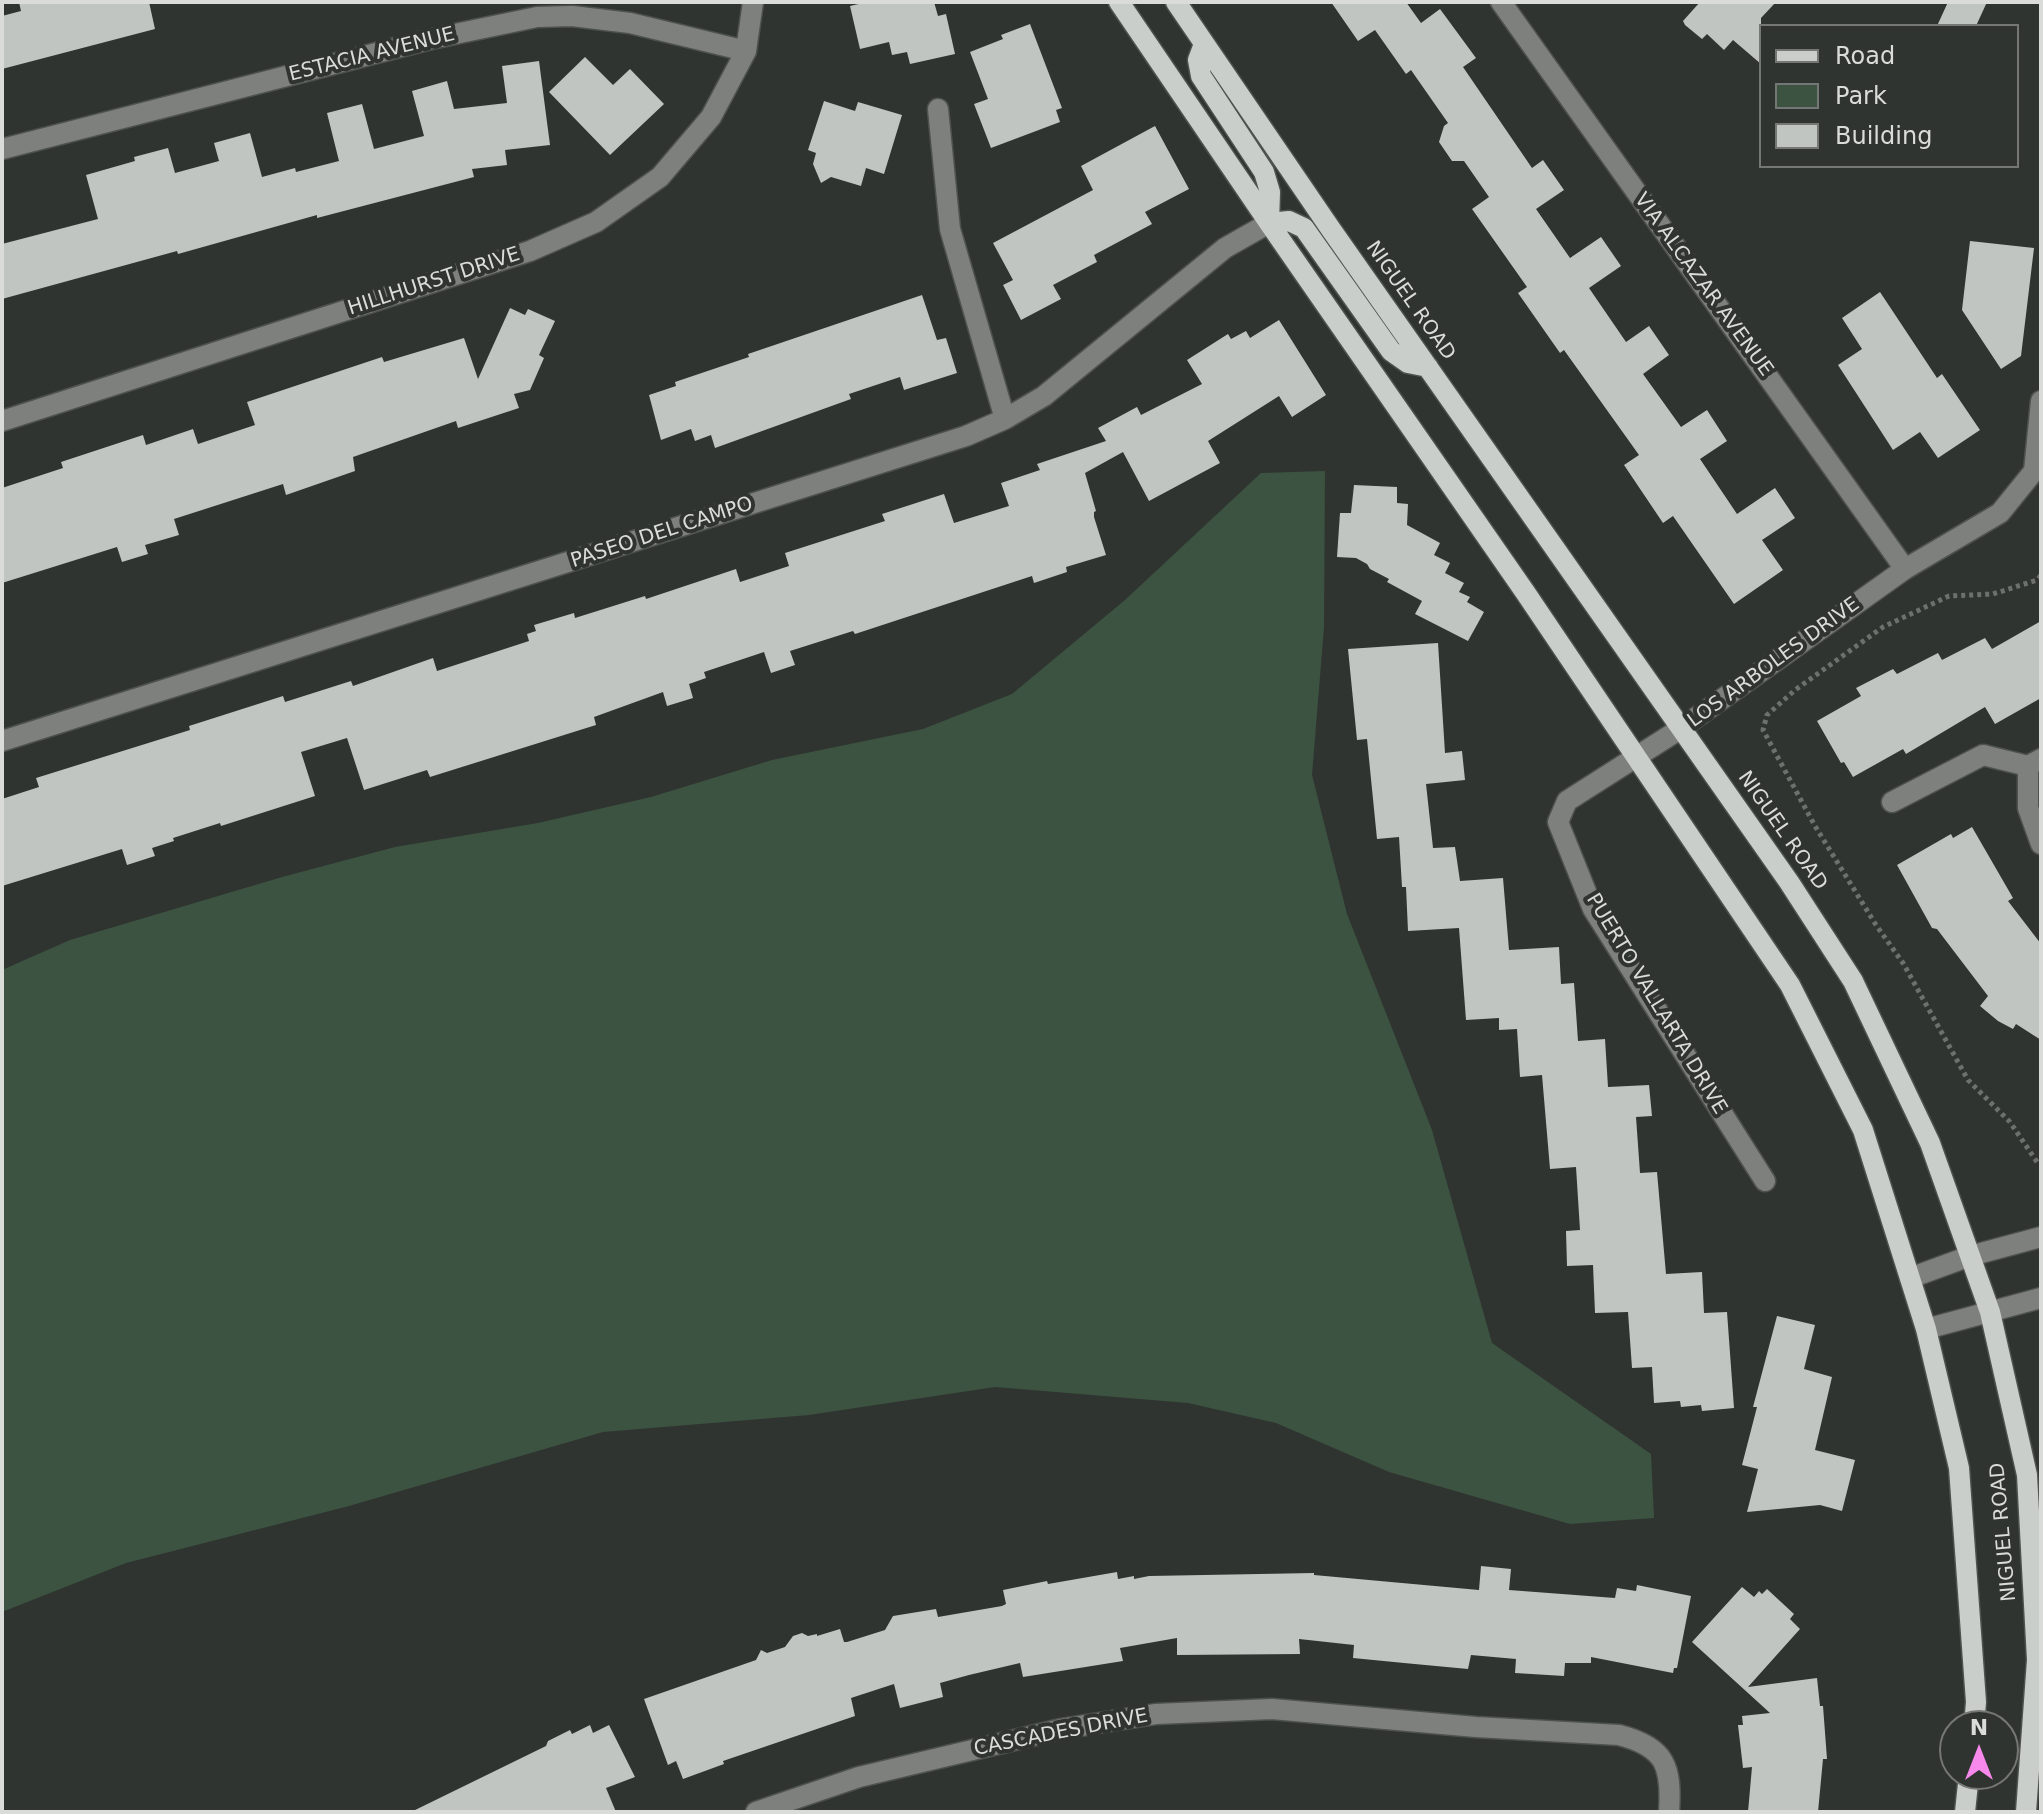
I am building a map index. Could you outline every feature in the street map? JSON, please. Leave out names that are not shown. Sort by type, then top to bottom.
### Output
[{"type":"main road","name":"NIGUEL ROAD","points":[[1119,2],[1525,592],[1790,985],[1863,1130],[1926,1329],[1959,1468],[1975,1710]]},
{"type":"main road","name":"NIGUEL ROAD","points":[[1176,2],[1789,882],[1853,981],[1930,1143],[1990,1312],[2027,1475],[2037,1660],[2026,1812]]},
{"type":"main road","points":[[1204,44],[1198,60],[1201,76],[1264,172],[1270,192],[1269,223],[1289,221],[1304,228],[1391,351],[1408,363],[1428,367]]},
{"type":"main road","points":[[1965,1812],[1967,1790]]},
{"type":"street","name":"HILLHURST DRIVE","points":[[2,421],[530,251],[596,222],[660,177],[711,117],[746,51],[753,2]]},
{"type":"street","name":"VIA ALCAZAR AVENUE","points":[[1501,2],[1905,569]]},
{"type":"street","name":"ESTACIA AVENUE","points":[[2,149],[431,39],[537,17],[572,16],[630,23],[746,51]]},
{"type":"street","points":[[938,109],[950,229],[1005,419]]},
{"type":"street","name":"PASEO DEL CAMPO","points":[[2,741],[966,436],[1005,419],[1044,396],[1225,248],[1269,223]]},
{"type":"street","name":"LOS ARBOLES DRIVE","points":[[1558,822],[1567,801],[1637,759],[1905,569],[2000,513],[2034,471],[2041,401]]},
{"type":"street","points":[[1892,802],[1983,755],[2034,762],[2028,808],[2041,844]]},
{"type":"street","name":"PUERTO VALLARTA DRIVE","points":[[1558,822],[1593,909],[1765,1181]]},
{"type":"street","points":[[1910,1278],[1970,1256],[2041,1237]]},
{"type":"street","points":[[1926,1329],[2041,1298]]},
{"type":"street","name":"CASCADES DRIVE","points":[[756,1812],[859,1777],[1061,1729],[1156,1714],[1272,1709],[1476,1727],[1619,1735],[1640,1740],[1657,1751],[1668,1768],[1669,1812]]},
{"type":"green space","points":[[1325,471],[1324,627],[1312,775],[1347,914],[1432,1130],[1492,1343],[1651,1454],[1654,1518],[1570,1524],[1389,1472],[1276,1423],[1188,1403],[995,1387],[809,1415],[603,1432],[349,1506],[126,1563],[2,1612],[2,970],[70,940],[395,847],[538,823],[651,797],[772,760],[923,729],[1012,694],[1125,600],[1261,473]]},
{"type":"building","points":[[19,2],[149,2],[155,29],[2,69],[2,16],[21,11]]},
{"type":"building","points":[[867,2],[934,2],[938,16],[946,14],[955,54],[910,64],[907,52],[892,55],[889,42],[860,49],[850,6]]},
{"type":"building","points":[[1331,2],[1406,2],[1421,23],[1440,9],[1476,58],[1463,67],[1532,168],[1543,160],[1564,190],[1536,209],[1570,258],[1601,237],[1621,266],[1589,288],[1626,342],[1649,326],[1669,355],[1643,374],[1681,427],[1707,410],[1727,441],[1700,459],[1737,514],[1775,488],[1795,518],[1762,540],[1783,570],[1734,604],[1673,516],[1663,523],[1624,465],[1639,455],[1564,350],[1560,353],[1518,293],[1527,287],[1472,209],[1489,197],[1464,161],[1452,161],[1439,142],[1448,123],[1411,70],[1406,74],[1375,30],[1358,41]]},
{"type":"building","points":[[1700,2],[1776,2],[1759,24],[1759,62],[1733,40],[1724,50],[1707,34],[1702,39],[1683,21]]},
{"type":"building","points":[[1948,2],[1987,2],[1977,24],[1938,24]]},
{"type":"building","points":[[1030,24],[1062,108],[1056,110],[1060,122],[991,148],[974,104],[988,99],[970,52]]},
{"type":"building","points":[[585,57],[613,85],[630,69],[664,104],[610,155],[549,92]]},
{"type":"building","points":[[539,61],[550,145],[505,150],[507,165],[472,169],[474,177],[317,218],[317,215],[178,254],[177,251],[2,299],[2,244],[98,219],[86,175],[168,148],[175,173],[219,161],[214,143],[250,133],[262,177],[295,168],[296,172],[339,161],[327,113],[362,104],[374,149],[424,136],[412,91],[447,81],[454,109],[507,103],[502,66]]},
{"type":"building","points":[[824,101],[855,111],[858,102],[902,115],[884,174],[866,168],[861,186],[831,177],[821,183],[813,164],[816,153],[808,150]]},
{"type":"building","points":[[1155,126],[1189,189],[1145,212],[1152,224],[1094,255],[1097,262],[1053,285],[1061,299],[1021,320],[1003,285],[1013,280],[993,243],[1093,190],[1081,166]]},
{"type":"building","points":[[1970,241],[2034,248],[2021,356],[2001,369],[1962,310]]},
{"type":"building","points":[[1880,292],[1937,378],[1942,374],[1980,430],[1938,458],[1920,432],[1893,450],[1838,365],[1862,349],[1842,318]]},
{"type":"building","points":[[922,295],[937,340],[946,338],[957,373],[904,390],[900,377],[849,394],[851,399],[715,448],[711,435],[695,441],[691,429],[661,440],[649,395],[676,386],[675,382],[749,357],[748,354]]},
{"type":"building","points":[[510,308],[525,315],[528,309],[555,321],[539,355],[544,358],[530,390],[514,394],[519,408],[458,428],[456,421],[353,457],[355,471],[286,495],[283,484],[174,519],[179,535],[145,545],[148,554],[122,562],[117,547],[2,583],[2,488],[63,468],[61,462],[143,435],[146,445],[193,429],[198,444],[255,425],[247,402],[382,357],[384,362],[464,338],[478,379]]},
{"type":"building","points":[[1279,320],[1326,395],[1292,417],[1279,396],[1208,441],[1220,463],[1149,501],[1123,452],[1085,473],[1106,555],[1066,567],[1067,572],[1034,583],[1032,576],[855,634],[853,631],[790,651],[795,665],[771,673],[764,652],[704,672],[706,678],[689,684],[693,698],[667,706],[663,692],[594,717],[596,725],[430,777],[427,770],[364,790],[347,738],[301,752],[315,796],[173,838],[174,841],[152,848],[155,856],[127,865],[122,849],[2,886],[2,799],[39,787],[36,778],[190,730],[189,726],[283,696],[285,702],[351,681],[353,686],[433,658],[437,671],[529,641],[527,634],[536,631],[534,625],[574,613],[575,618],[645,596],[646,599],[736,569],[740,582],[789,566],[785,553],[885,521],[882,514],[944,494],[954,523],[1009,506],[1001,483],[1040,470],[1037,464],[1106,441],[1098,428],[1137,407],[1141,415],[1202,384],[1187,360],[1228,334],[1231,339],[1246,331],[1250,338]]},
{"type":"building","points":[[1354,485],[1397,487],[1397,503],[1408,504],[1407,525],[1440,543],[1434,555],[1450,563],[1445,573],[1464,583],[1459,592],[1470,597],[1467,602],[1484,612],[1468,641],[1415,614],[1422,601],[1387,582],[1389,579],[1370,569],[1367,564],[1356,558],[1337,557],[1340,513],[1351,513]]},
{"type":"building","points":[[2041,621],[2041,698],[1995,724],[1985,707],[1906,754],[1903,749],[1853,777],[1844,762],[1841,763],[1817,721],[1861,696],[1856,688],[1893,669],[1897,674],[1938,653],[1942,660],[1985,638],[1992,649]]},
{"type":"building","points":[[1438,643],[1445,753],[1462,751],[1465,780],[1426,784],[1433,848],[1455,847],[1460,881],[1503,878],[1509,950],[1559,947],[1561,984],[1574,983],[1578,1041],[1605,1039],[1608,1087],[1649,1085],[1652,1116],[1636,1117],[1640,1173],[1657,1172],[1666,1274],[1702,1272],[1704,1313],[1727,1312],[1734,1408],[1702,1411],[1701,1405],[1681,1407],[1680,1401],[1654,1403],[1652,1367],[1632,1368],[1628,1312],[1595,1313],[1593,1265],[1567,1266],[1566,1231],[1580,1230],[1576,1167],[1550,1169],[1542,1075],[1520,1077],[1517,1029],[1499,1030],[1499,1018],[1466,1020],[1459,928],[1408,931],[1399,837],[1377,839],[1367,739],[1357,740],[1348,649]]},
{"type":"building","points":[[1972,827],[2013,898],[2008,901],[2041,944],[2041,1040],[2016,1024],[2013,1029],[1998,1021],[1980,1006],[1988,996],[1937,929],[1932,928],[1897,865],[1951,834],[1953,838]]},
{"type":"building","points":[[1777,1316],[1815,1325],[1804,1369],[1832,1377],[1815,1450],[1855,1460],[1842,1511],[1820,1505],[1747,1512],[1758,1469],[1742,1465],[1757,1407],[1753,1407]]},
{"type":"building","points":[[1481,1566],[1511,1569],[1509,1590],[1615,1598],[1617,1588],[1636,1591],[1637,1585],[1691,1596],[1677,1668],[1673,1673],[1591,1657],[1591,1663],[1565,1663],[1564,1676],[1515,1673],[1516,1659],[1471,1655],[1468,1669],[1353,1658],[1354,1645],[1299,1639],[1300,1654],[1177,1655],[1177,1638],[1120,1648],[1123,1661],[1023,1677],[1020,1663],[969,1675],[940,1683],[943,1697],[900,1708],[894,1684],[851,1698],[855,1716],[723,1761],[724,1764],[683,1779],[676,1761],[668,1765],[644,1699],[756,1660],[761,1650],[767,1653],[785,1647],[793,1636],[802,1633],[817,1636],[840,1629],[844,1642],[847,1642],[885,1630],[893,1616],[936,1609],[938,1617],[1002,1606],[1006,1604],[1003,1590],[1047,1581],[1048,1584],[1117,1572],[1118,1579],[1134,1576],[1134,1579],[1149,1576],[1314,1573],[1479,1590]]},
{"type":"building","points":[[1742,1587],[1754,1597],[1759,1591],[1762,1594],[1767,1589],[1794,1614],[1790,1619],[1800,1629],[1748,1687],[1817,1678],[1820,1706],[1823,1706],[1827,1759],[1823,1759],[1818,1812],[1748,1812],[1752,1767],[1743,1768],[1738,1725],[1743,1725],[1742,1716],[1770,1713],[1692,1642]]},
{"type":"building","points":[[590,1725],[593,1733],[609,1725],[635,1777],[606,1788],[616,1812],[411,1812],[546,1746],[548,1741],[570,1730],[572,1734]]}]
